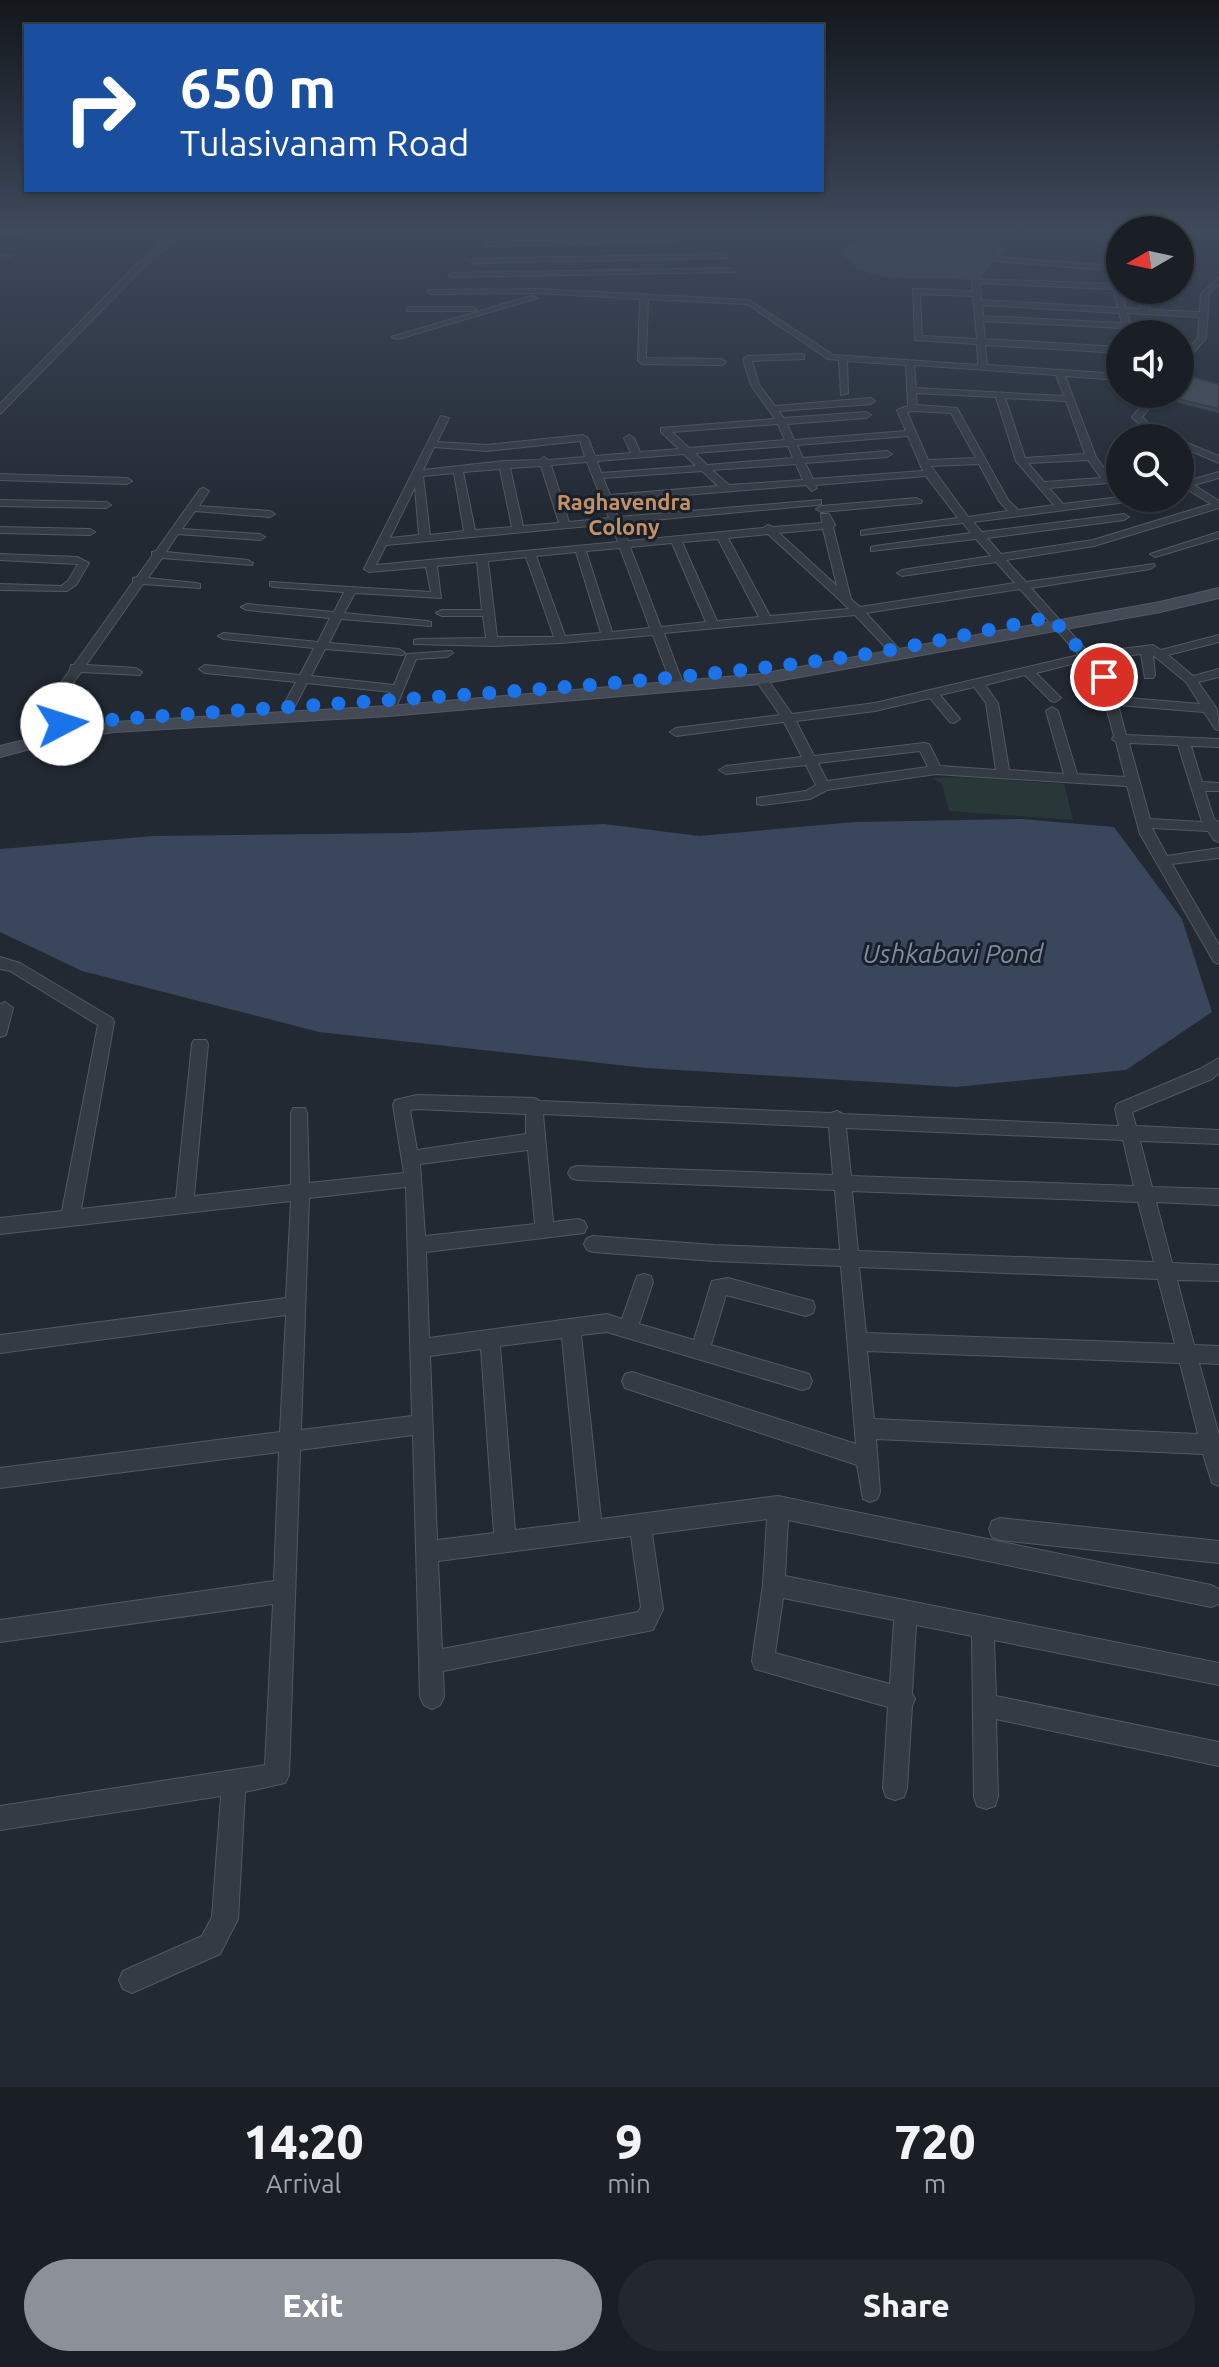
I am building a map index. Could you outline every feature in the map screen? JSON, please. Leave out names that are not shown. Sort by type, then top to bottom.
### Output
[{"type":"main road","points":[[0,739],[62,724],[288,708],[392,695],[761,679],[870,662],[1191,592],[1219,583]]},
{"type":"main road","points":[[0,752],[68,734],[114,727],[389,711],[676,682],[893,649],[1219,593]]},
{"type":"street","points":[[0,411],[81,327]]},
{"type":"street","points":[[395,337],[428,327]]},
{"type":"street","points":[[643,327],[642,361],[722,362]]},
{"type":"street","points":[[787,327],[829,356],[843,359],[1106,376]]},
{"type":"street","points":[[917,327],[917,336],[1106,349]]},
{"type":"street","points":[[980,327],[983,368]]},
{"type":"street","points":[[1194,348],[1202,338],[1202,327]]},
{"type":"street","points":[[801,357],[747,359],[755,385],[781,421],[830,525],[846,600]]},
{"type":"street","points":[[843,359],[844,393]]},
{"type":"street","points":[[910,364],[913,408]]},
{"type":"street","points":[[1043,485],[1108,480],[1091,457],[1060,373]]},
{"type":"street","points":[[912,390],[1070,399]]},
{"type":"street","points":[[1000,395],[1021,461],[1062,509]]},
{"type":"street","points":[[771,409],[871,401]]},
{"type":"street","points":[[1144,424],[1137,417],[1145,408]]},
{"type":"street","points":[[1017,515],[1004,501],[954,410],[902,410],[926,468],[966,521],[1104,677],[1118,739],[1143,823],[1219,958]]},
{"type":"street","points":[[866,415],[664,430],[858,611],[893,649]]},
{"type":"street","points":[[444,418],[369,569],[830,525]]},
{"type":"street","points":[[418,473],[544,460],[911,433]]},
{"type":"street","points":[[432,444],[487,448],[583,438],[676,682]]},
{"type":"street","points":[[629,438],[636,453]]},
{"type":"street","points":[[1194,449],[1219,460]]},
{"type":"street","points":[[597,476],[887,454]]},
{"type":"street","points":[[1021,461],[1091,457]]},
{"type":"street","points":[[544,460],[565,525]]},
{"type":"street","points":[[606,498],[809,481],[982,461]]},
{"type":"street","points":[[504,464],[518,529]]},
{"type":"street","points":[[458,470],[470,534]]},
{"type":"street","points":[[418,473],[425,538]]},
{"type":"street","points":[[1194,481],[1219,475]]},
{"type":"street","points":[[0,477],[127,481]]},
{"type":"street","points":[[0,503],[19,477]]},
{"type":"street","points":[[32,732],[137,580],[204,491]]},
{"type":"street","points":[[1194,491],[1219,505]]},
{"type":"street","points":[[383,542],[747,509],[917,501]]},
{"type":"street","points":[[865,533],[1106,502]]},
{"type":"street","points":[[0,503],[106,505]]},
{"type":"street","points":[[902,573],[1002,560],[1094,543],[1219,505]]},
{"type":"street","points":[[191,508],[270,514]]},
{"type":"street","points":[[875,549],[1124,517]]},
{"type":"street","points":[[0,530],[90,532]]},
{"type":"street","points":[[173,531],[260,537]]},
{"type":"street","points":[[1155,554],[1219,535]]},
{"type":"street","points":[[722,536],[765,617]]},
{"type":"street","points":[[676,540],[712,623]]},
{"type":"street","points":[[580,549],[608,636]]},
{"type":"street","points":[[156,554],[248,563]]},
{"type":"street","points":[[530,554],[561,640]]},
{"type":"street","points":[[0,557],[77,560],[84,563],[66,589],[0,587]]},
{"type":"street","points":[[482,558],[492,643]]},
{"type":"street","points":[[274,584],[437,596],[431,563]]},
{"type":"street","points":[[418,642],[561,640],[765,617],[858,611],[1150,566]]},
{"type":"street","points":[[137,580],[196,586]]},
{"type":"street","points":[[288,708],[351,590]]},
{"type":"street","points":[[247,607],[427,624]]},
{"type":"street","points":[[442,613],[488,613]]},
{"type":"street","points":[[224,636],[399,653]]},
{"type":"street","points":[[676,732],[875,707],[1087,657],[1154,652],[1219,638]]},
{"type":"street","points":[[205,669],[305,679],[392,695],[413,655],[455,652]]},
{"type":"street","points":[[1149,675],[1154,652]]},
{"type":"street","points":[[1154,652],[1191,680],[1219,726]]},
{"type":"street","points":[[75,668],[136,672]]},
{"type":"street","points":[[1028,671],[1053,704],[1071,776]]},
{"type":"street","points":[[1191,680],[1219,673]]},
{"type":"street","points":[[761,679],[788,717],[823,786]]},
{"type":"street","points":[[977,683],[992,703],[1003,772]]},
{"type":"street","points":[[932,693],[954,719]]},
{"type":"street","points":[[1108,700],[1211,709]]},
{"type":"street","points":[[1118,739],[1219,743]]},
{"type":"street","points":[[1183,740],[1196,786],[1217,830]]},
{"type":"street","points":[[726,770],[924,747],[936,770]]},
{"type":"street","points":[[762,801],[810,795],[823,786],[936,770],[1133,782]]},
{"type":"street","points":[[1196,786],[1219,787]]},
{"type":"street","points":[[1143,823],[1217,830]]},
{"type":"street","points":[[1162,861],[1219,853]]},
{"type":"street","points":[[1200,922],[1219,920]]},
{"type":"street","points":[[0,963],[15,967],[106,1022],[70,1218]]},
{"type":"street","points":[[0,1031],[5,1008]]},
{"type":"street","points":[[184,1205],[200,1044]]},
{"type":"street","points":[[1219,1064],[1206,1074],[1123,1109],[1215,1445],[1219,1476]]},
{"type":"street","points":[[432,1697],[414,1179],[401,1105],[417,1102],[534,1105],[1219,1137]]},
{"type":"street","points":[[534,1105],[545,1231]]},
{"type":"street","points":[[1,1824],[277,1775],[300,1192],[299,1113]]},
{"type":"street","points":[[837,1118],[870,1492]]},
{"type":"street","points":[[410,1158],[527,1143],[535,1137]]},
{"type":"street","points":[[577,1173],[1219,1197]]},
{"type":"street","points":[[0,1226],[414,1179]]},
{"type":"street","points":[[416,1245],[578,1227]]},
{"type":"street","points":[[593,1244],[714,1253],[1219,1273]]},
{"type":"street","points":[[628,1329],[644,1282]]},
{"type":"street","points":[[700,1350],[719,1287],[728,1286],[806,1307]]},
{"type":"street","points":[[0,1344],[296,1305]]},
{"type":"street","points":[[420,1348],[607,1323],[802,1381]]},
{"type":"street","points":[[570,1327],[592,1530]]},
{"type":"street","points":[[490,1338],[505,1541]]},
{"type":"street","points":[[858,1342],[1219,1355]]},
{"type":"street","points":[[632,1381],[868,1458]]},
{"type":"street","points":[[0,1478],[423,1424]]},
{"type":"street","points":[[866,1429],[1215,1445]]},
{"type":"street","points":[[427,1552],[778,1507],[1211,1596]]},
{"type":"street","points":[[778,1507],[774,1585],[763,1661],[903,1699]]},
{"type":"street","points":[[431,1662],[645,1622],[652,1609],[640,1523]]},
{"type":"street","points":[[1000,1529],[1219,1552]]},
{"type":"street","points":[[774,1585],[1219,1674]]},
{"type":"street","points":[[0,1631],[284,1591]]},
{"type":"street","points":[[895,1788],[903,1699],[906,1611]]},
{"type":"street","points":[[983,1627],[986,1797]]},
{"type":"street","points":[[983,1705],[1219,1754]]},
{"type":"street","points":[[132,1980],[211,1945],[225,1919],[234,1782]]},
{"type":"shaded area","points":[[932,778],[1064,784],[1073,820],[949,811],[942,784]]},
{"type":"water","name":"Ushkabavi Pond","points":[[1022,819],[1114,827],[1182,919],[1212,1012],[1126,1070],[956,1087],[646,1068],[319,1032],[82,971],[0,932],[0,849],[154,836],[407,833],[604,824],[699,836],[855,822]]},
{"type":"building","points":[[1194,377],[1219,384],[1219,409],[1194,403]]},
{"type":"district","name":"Raghavendra Colony","points":[[624,514]]},
{"type":"route","points":[[62,724],[177,713],[383,703],[674,678],[855,656],[1051,617],[1104,677]]}]
